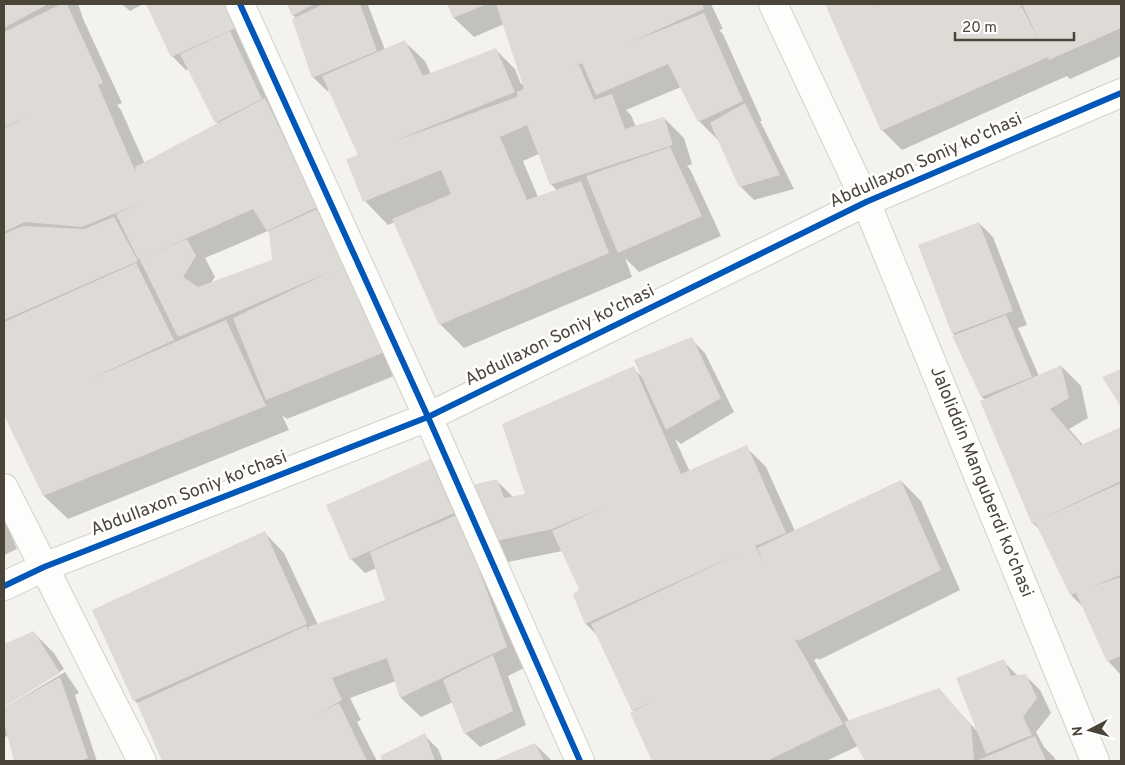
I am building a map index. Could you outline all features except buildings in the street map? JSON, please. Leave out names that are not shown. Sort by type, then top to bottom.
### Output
[{"type":"street","points":[[240,4],[428,417],[580,761]]},
{"type":"street","name":"Jaloliddin Manguberdi ko'chasi","points":[[773,4],[866,202],[1095,761]]},
{"type":"street","name":"Abdullaxon Soniy ko'chasi","points":[[4,586],[44,566],[428,417],[866,202],[1121,93]]},
{"type":"street","points":[[4,488],[142,761]]},
{"type":"cycle path","points":[[240,4],[428,417],[580,761]]},
{"type":"cycle path","points":[[4,586],[44,567],[428,417],[866,202],[1121,93]]}]
